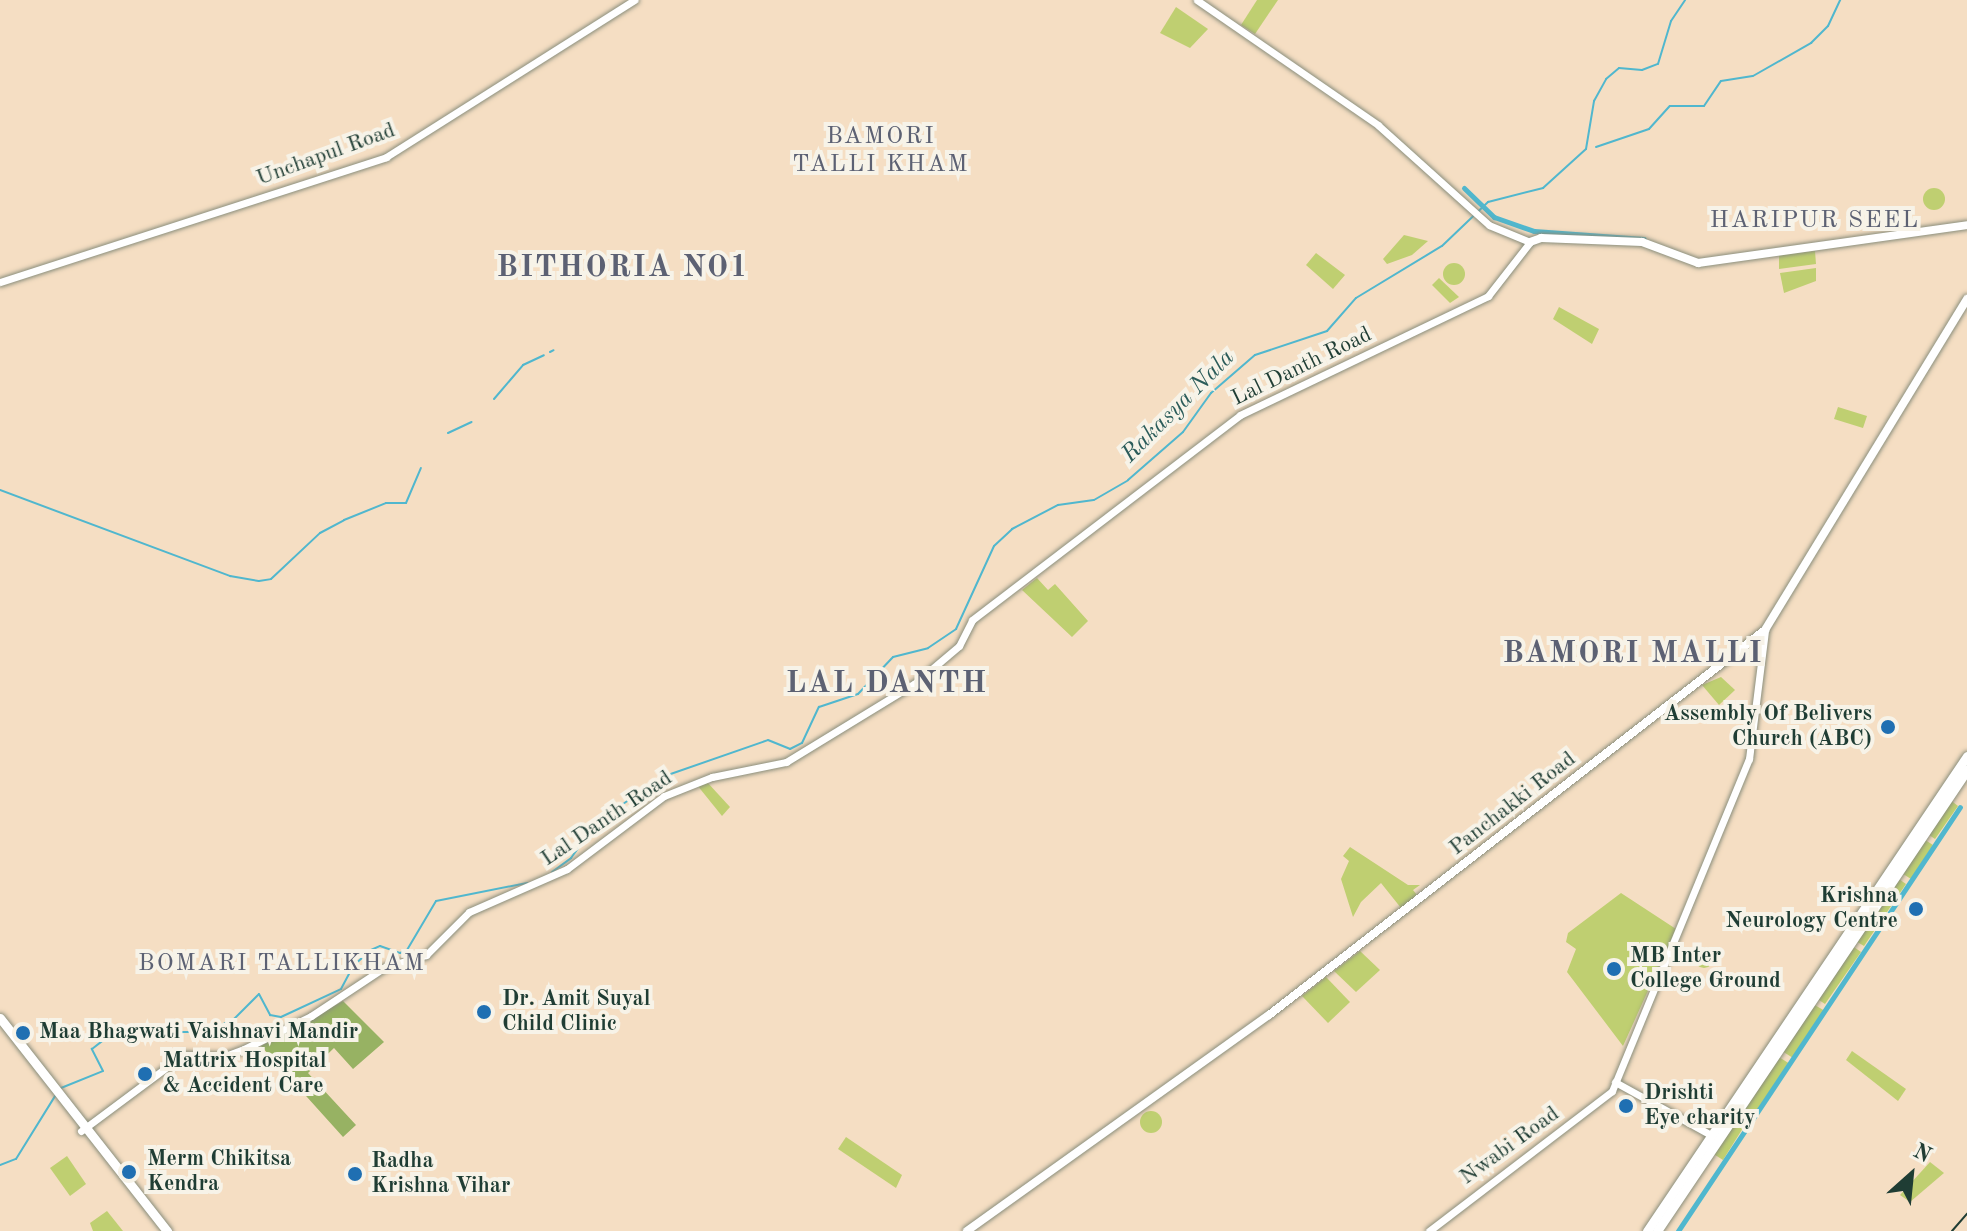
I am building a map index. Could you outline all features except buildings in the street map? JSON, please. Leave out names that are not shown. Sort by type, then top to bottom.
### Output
[{"type":"main road","points":[[1530,242],[1541,238],[1642,242],[1698,263],[1967,225]]},
{"type":"main road","name":"Panchakki Road","points":[[967,1231],[1260,1022],[1765,630],[1967,299]]},
{"type":"main road","points":[[1647,1231],[1666,1210],[1967,756]]},
{"type":"main road","points":[[1945,793],[1967,770]]},
{"type":"main road","points":[[1692,1171],[1711,1135],[1808,998]]},
{"type":"main road","points":[[1,1018],[160,1231]]},
{"type":"main road","points":[[83,1130],[167,1231]]},
{"type":"main road","points":[[1657,1231],[1666,1210]]},
{"type":"street","name":"Unchapul Road","points":[[0,282],[386,157],[634,0]]},
{"type":"street","points":[[1197,0],[1369,117],[1489,225],[1530,242]]},
{"type":"street","name":"Lal Danth Road","points":[[83,1130],[183,1055],[238,1052],[311,1016],[385,967],[426,955],[469,912],[567,869],[664,796],[712,777],[786,762],[899,694],[959,646],[972,620],[1240,415],[1488,296],[1530,242]]},
{"type":"street","points":[[1711,1135],[1613,1086],[1749,759],[1765,630]]},
{"type":"street","name":"Nwabi Road","points":[[1429,1231],[1613,1086]]},
{"type":"green space","points":[[1257,0],[1278,0],[1255,34],[1241,25]]},
{"type":"green space","points":[[1176,7],[1208,29],[1190,48],[1160,33]]},
{"type":"green space","points":[[1934,188],[1942,191],[1945,199],[1942,207],[1934,210],[1926,207],[1923,199],[1926,191]]},
{"type":"green space","points":[[1404,235],[1428,241],[1412,255],[1387,264],[1383,259]]},
{"type":"green space","points":[[1815,251],[1816,264],[1779,269],[1779,255]]},
{"type":"green space","points":[[1316,253],[1345,275],[1333,289],[1306,265]]},
{"type":"green space","points":[[1454,263],[1462,266],[1465,274],[1462,282],[1454,285],[1446,282],[1443,274],[1446,266]]},
{"type":"green space","points":[[1816,268],[1816,281],[1784,293],[1780,273]]},
{"type":"green space","points":[[1439,278],[1459,297],[1450,303],[1432,285]]},
{"type":"green space","points":[[1559,307],[1599,329],[1592,344],[1553,319]]},
{"type":"green space","points":[[1838,407],[1867,416],[1863,428],[1834,419]]},
{"type":"green space","points":[[1037,578],[1048,590],[1055,584],[1088,621],[1072,637],[1022,590]]},
{"type":"green space","points":[[1721,677],[1735,690],[1719,705],[1702,685]]},
{"type":"green space","points":[[707,782],[730,807],[722,816],[697,785]]},
{"type":"green space","points":[[1949,799],[1958,806],[1935,839],[1926,833]]},
{"type":"green space","points":[[1922,838],[1933,845],[1911,879],[1900,872]]},
{"type":"green space","points":[[1350,847],[1408,885],[1420,885],[1413,890],[1417,895],[1401,908],[1381,883],[1361,902],[1353,917],[1341,879],[1349,861],[1343,856]]},
{"type":"green space","points":[[1896,877],[1906,884],[1864,946],[1854,940]]},
{"type":"green space","name":"MB Inter College Ground","points":[[1621,893],[1676,929],[1623,1046],[1567,972],[1576,949],[1566,942],[1568,933]]},
{"type":"green space","points":[[1851,945],[1861,952],[1825,1004],[1816,998]]},
{"type":"green space","points":[[1704,948],[1711,951],[1714,958],[1711,965],[1704,968],[1697,965],[1694,958],[1697,951]]},
{"type":"green space","points":[[1360,951],[1380,970],[1356,992],[1334,971]]},
{"type":"green space","points":[[1326,977],[1350,1002],[1328,1023],[1302,996]]},
{"type":"green space","points":[[343,1001],[384,1042],[353,1069],[334,1048],[308,1073],[356,1125],[343,1137],[261,1046]]},
{"type":"green space","points":[[1813,1004],[1825,1011],[1793,1058],[1782,1051]]},
{"type":"green space","points":[[1852,1051],[1906,1089],[1898,1101],[1846,1060]]},
{"type":"green space","points":[[1777,1056],[1790,1064],[1749,1126],[1736,1117]]},
{"type":"green space","points":[[1151,1111],[1159,1114],[1162,1122],[1159,1130],[1151,1133],[1143,1130],[1140,1122],[1143,1114]]},
{"type":"green space","points":[[1733,1121],[1743,1128],[1723,1160],[1712,1153]]},
{"type":"green space","points":[[846,1137],[902,1175],[896,1188],[838,1149]]},
{"type":"green space","points":[[67,1156],[86,1184],[70,1196],[50,1168]]},
{"type":"green space","points":[[1930,1162],[1944,1173],[1910,1202],[1900,1195]]},
{"type":"green space","points":[[107,1211],[123,1231],[93,1231],[90,1223]]},
{"type":"waterway","name":"Rakasya Nala","points":[[552,872],[571,858],[597,822],[662,777],[768,740],[790,749],[802,743],[819,707],[858,694],[893,657],[928,648],[956,629],[994,546],[1012,529],[1058,505],[1094,500],[1128,480],[1183,432],[1211,393],[1255,355],[1327,331],[1356,298],[1442,246],[1488,202],[1543,188],[1586,149],[1594,101],[1606,79],[1619,68],[1642,70],[1658,64],[1671,21],[1685,0]]},
{"type":"waterway","points":[[1596,147],[1649,129],[1670,106],[1704,106],[1721,81],[1753,76],[1811,43],[1828,26],[1840,0]]},
{"type":"waterway","points":[[1464,188],[1494,217],[1534,231],[1644,239]]},
{"type":"waterway","points":[[550,352],[554,350]]},
{"type":"waterway","points":[[494,399],[523,365],[544,355]]},
{"type":"waterway","points":[[448,433],[472,422]]},
{"type":"waterway","points":[[0,490],[230,576],[259,581],[271,579],[320,533],[344,520],[386,503],[406,503],[421,468]]},
{"type":"waterway","points":[[1678,1231],[1960,807]]},
{"type":"waterway","name":"Rakasya Nala","points":[[61,1088],[103,1071],[92,1049],[105,1039],[138,1032],[207,1032],[234,1019],[259,994],[270,1015],[281,1017],[341,989],[353,966],[371,950],[380,946],[400,953],[407,950],[436,901],[527,883]]},
{"type":"waterway","name":"Rakasya Nala","points":[[0,1165],[16,1159],[55,1096]]},
{"type":"railway","points":[[1952,1231],[1967,1214]]},
{"type":"place","name":"Assembly Of Belivers Church (ABC)","points":[[1888,727]]},
{"type":"place","name":"Krishna Neurology Centre","points":[[1916,909]]},
{"type":"place","name":"MB Inter College Ground","points":[[1614,969]]},
{"type":"place","name":"Dr. Amit Suyal Child Clinic","points":[[484,1012]]},
{"type":"place","name":"Maa Bhagwati Vaishnavi Mandir","points":[[23,1033]]},
{"type":"place","name":"Mattrix Hospital & Accident Care","points":[[145,1074]]},
{"type":"place","name":"Drishti Eye charity","points":[[1626,1106]]},
{"type":"place","name":"Merm Chikitsa Kendra","points":[[129,1172]]},
{"type":"place","name":"Radha Krishna Vihar","points":[[355,1174]]},
{"type":"district","name":"BAMORI TALLI KHAM","points":[[881,152]]},
{"type":"district","name":"HARIPUR SEEL","points":[[1815,222]]},
{"type":"district","name":"BITHORIA NO1","points":[[623,268]]},
{"type":"district","name":"BAMORI MALLI","points":[[1633,654]]},
{"type":"district","name":"LAL DANTH","points":[[887,684]]},
{"type":"district","name":"BOMARI TALLIKHAM","points":[[282,965]]}]
